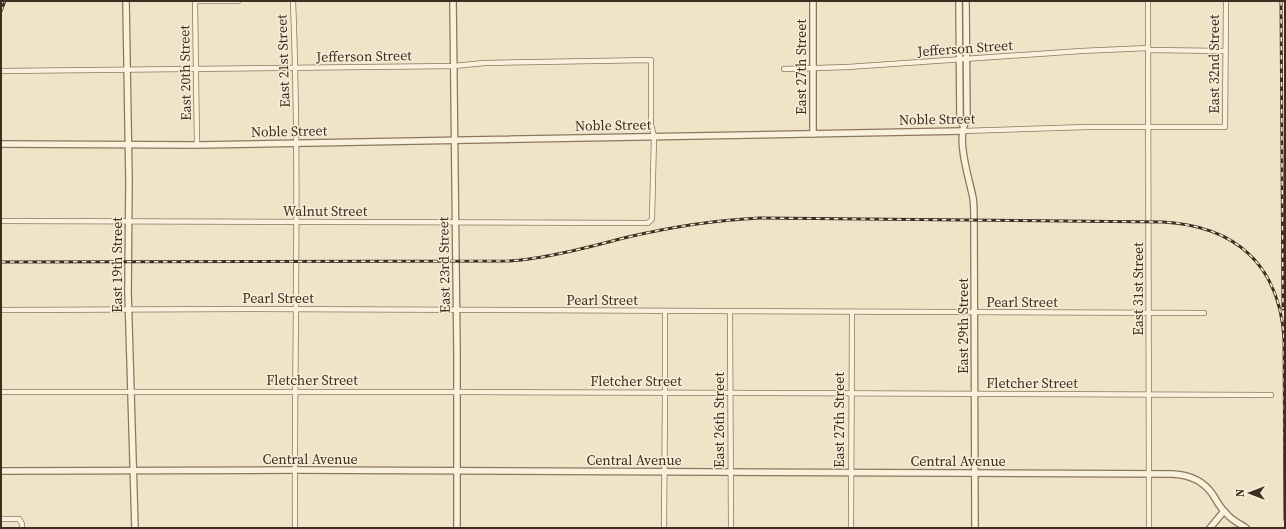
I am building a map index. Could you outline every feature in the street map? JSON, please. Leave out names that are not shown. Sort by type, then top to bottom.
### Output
[{"type":"street","name":"East 19th Street","points":[[126,1],[129,145],[129,309],[135,528]]},
{"type":"street","points":[[195,1],[238,1]]},
{"type":"street","name":"East 20th Street","points":[[195,1],[197,145]]},
{"type":"street","name":"East 21st Street","points":[[293,1],[296,68],[295,528]]},
{"type":"street","name":"East 23rd Street","points":[[453,1],[457,310],[457,528]]},
{"type":"street","name":"East 27th Street","points":[[813,1],[813,134]]},
{"type":"street","name":"East 29th Street","points":[[960,1],[967,119],[963,128],[963,148],[965,170],[974,208],[975,528]]},
{"type":"street","name":"East 29th Street","points":[[963,59],[966,1]]},
{"type":"street","name":"East 31st Street","points":[[1148,1],[1149,528]]},
{"type":"street","name":"East 32nd Street","points":[[1225,126],[1226,1]]},
{"type":"street","name":"Jefferson Street","points":[[784,69],[848,67],[1148,49],[1225,51]]},
{"type":"street","name":"Jefferson Street","points":[[1,71],[454,66],[484,63],[651,60],[651,125],[654,136]]},
{"type":"street","name":"Noble Street","points":[[1,144],[197,145],[813,134],[963,128],[1225,126]]},
{"type":"street","name":"Walnut Street","points":[[1,221],[648,223],[652,219],[654,136]]},
{"type":"street","name":"Pearl Street","points":[[1,310],[296,309],[664,312],[1204,313]]},
{"type":"street","name":"East 26th Street","points":[[730,311],[730,528]]},
{"type":"street","points":[[664,312],[666,393],[664,528]]},
{"type":"street","name":"East 27th Street","points":[[851,528],[852,312]]},
{"type":"street","name":"Fletcher Street","points":[[1,392],[132,391],[1271,395]]},
{"type":"street","name":"Central Avenue","points":[[1,471],[294,470],[1181,474],[1195,479],[1209,490],[1224,511],[1233,520],[1246,528]]},
{"type":"street","points":[[1210,528],[1224,511]]},
{"type":"street","points":[[1,519],[16,519],[21,521],[22,528]]},
{"type":"railway","points":[[1,11],[5,1]]},
{"type":"railway","points":[[1281,1],[1283,309]]},
{"type":"railway","points":[[1,262],[509,261],[554,255],[677,227],[726,220],[760,218],[1163,222],[1189,225],[1212,231],[1232,241],[1249,254],[1263,270],[1273,289],[1280,312],[1284,338]]},
{"type":"railway","points":[[1284,333],[1285,520]]}]
